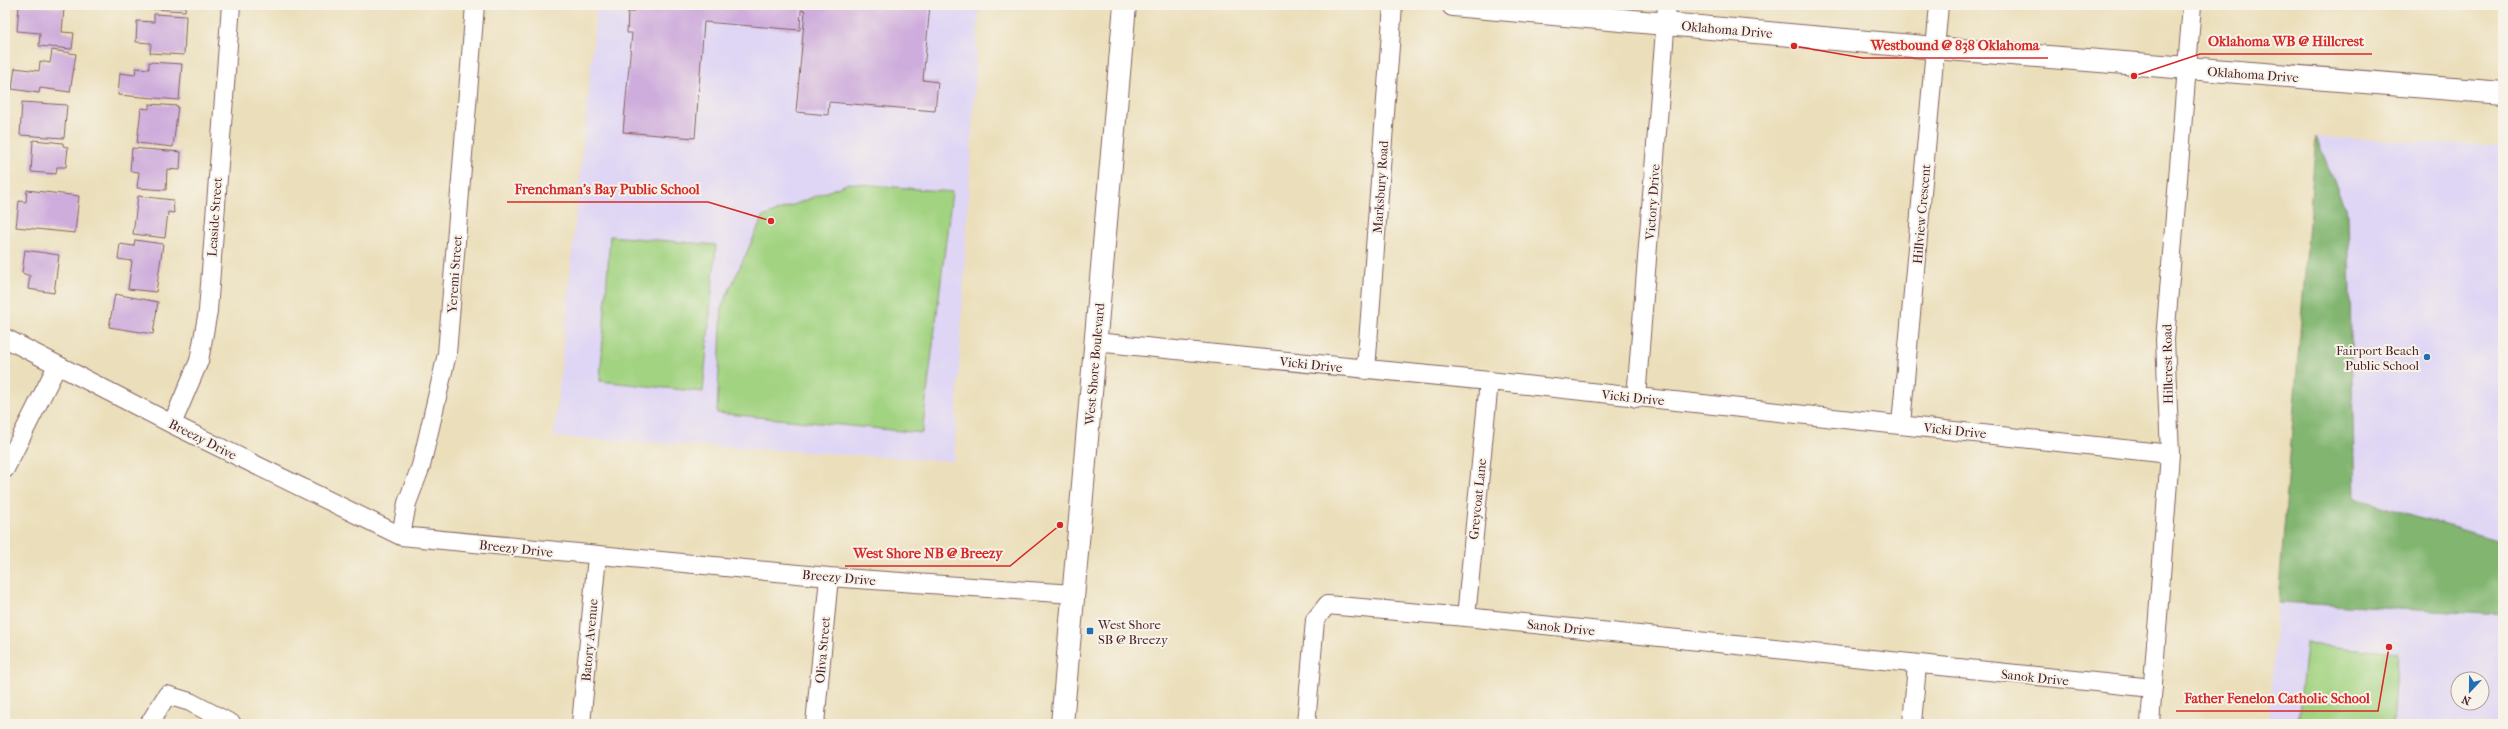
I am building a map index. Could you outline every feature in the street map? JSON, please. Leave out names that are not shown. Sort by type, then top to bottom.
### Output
[{"type":"street","name":"Leaside Street","points":[[172,424],[199,361],[208,311],[231,5]]},
{"type":"street","name":"Yeremi Street","points":[[401,536],[406,503],[421,466],[447,354],[475,5]]},
{"type":"street","name":"West Shore Boulevard","points":[[1062,724],[1125,5]]},
{"type":"street","name":"Marksbury Road","points":[[1366,370],[1393,5]]},
{"type":"street","name":"Oklahoma Drive","points":[[1453,5],[1667,15],[1935,48],[2503,93]]},
{"type":"street","name":"Hillview Crescent","points":[[1901,424],[1940,5]]},
{"type":"street","name":"Hillcrest Road","points":[[2150,724],[2170,454],[2165,340],[2192,5]]},
{"type":"street","name":"Victory Drive","points":[[1636,398],[1667,15]]},
{"type":"street","name":"Breezy Drive","points":[[5,338],[172,424],[401,536],[597,556],[829,577],[1073,594]]},
{"type":"street","name":"Vicki Drive","points":[[1095,342],[1489,381],[1636,398],[1901,424],[2170,454]]},
{"type":"street","points":[[5,469],[57,366]]},
{"type":"street","name":"Greycoat Lane","points":[[1466,617],[1489,381]]},
{"type":"street","name":"Batory Avenue","points":[[581,724],[597,556]]},
{"type":"street","name":"Oliva Street","points":[[815,724],[829,577]]},
{"type":"street","name":"Sanok Drive","points":[[1306,724],[1315,620],[1327,605],[1466,617],[1917,665],[2153,688]]},
{"type":"street","points":[[1912,724],[1917,665]]},
{"type":"street","points":[[149,724],[167,694],[190,702],[232,724]]},
{"type":"shaded area","points":[[597,5],[979,5],[954,461],[554,437]]},
{"type":"shaded area","name":"Fairport Beach Public School","points":[[2316,137],[2503,146],[2503,542],[2355,498],[2348,215]]},
{"type":"shaded area","points":[[2278,602],[2503,615],[2503,724],[2268,724]]},
{"type":"green space","points":[[2316,137],[2348,215],[2355,498],[2503,542],[2503,615],[2278,602]]},
{"type":"green space","points":[[849,183],[952,192],[922,433],[717,413],[722,306],[763,217]]},
{"type":"green space","points":[[610,236],[716,245],[703,392],[600,381]]},
{"type":"green space","points":[[2306,644],[2398,653],[2393,724],[2298,724]]},
{"type":"building","points":[[19,5],[64,8],[62,32],[74,33],[72,49],[39,46],[40,33],[17,31]]},
{"type":"building","points":[[153,5],[186,5],[185,11],[152,9]]},
{"type":"building","points":[[634,5],[930,5],[923,80],[938,82],[935,111],[829,102],[828,115],[796,112],[805,11],[801,10],[800,30],[704,22],[695,138],[623,132],[632,33],[627,33],[628,12],[634,12]]},
{"type":"building","points":[[154,14],[186,16],[184,55],[150,53],[151,43],[136,42],[137,21],[154,22]]},
{"type":"building","points":[[52,50],[76,54],[70,92],[40,88],[39,93],[12,89],[15,68],[39,71],[40,61],[50,63]]},
{"type":"building","points":[[149,62],[182,64],[179,100],[118,95],[120,73],[135,75],[136,68],[149,69]]},
{"type":"building","points":[[22,102],[67,105],[64,138],[20,135]]},
{"type":"building","points":[[149,104],[178,106],[173,147],[137,143],[141,108],[149,109]]},
{"type":"building","points":[[33,140],[63,143],[63,146],[68,147],[66,167],[57,167],[56,174],[31,172]]},
{"type":"building","points":[[132,148],[181,152],[180,170],[167,169],[166,190],[137,188],[139,172],[130,171]]},
{"type":"building","points":[[27,190],[79,196],[75,233],[16,227],[19,201],[26,202]]},
{"type":"building","points":[[138,196],[173,200],[174,213],[168,212],[165,238],[133,234]]},
{"type":"building","points":[[135,240],[163,244],[156,292],[128,289],[132,261],[118,259],[120,244],[134,246]]},
{"type":"building","points":[[25,250],[59,255],[54,293],[28,289],[30,276],[22,273]]},
{"type":"building","points":[[115,294],[158,302],[153,334],[109,327]]},
{"type":"place","name":"Westbound @ 838 Oklahoma","points":[[1794,46]]},
{"type":"place","name":"Oklahoma WB @ Hillcrest","points":[[2134,76]]},
{"type":"place","name":"Frenchman's Bay Public School","points":[[771,221]]},
{"type":"place","name":"Fairport Beach Public School","points":[[2427,357]]},
{"type":"place","name":"West Shore NB @ Breezy","points":[[1060,525]]},
{"type":"place","name":"West Shore SB @ Breezy","points":[[1090,631]]},
{"type":"place","name":"Father Fenelon Catholic School","points":[[2389,647]]}]
